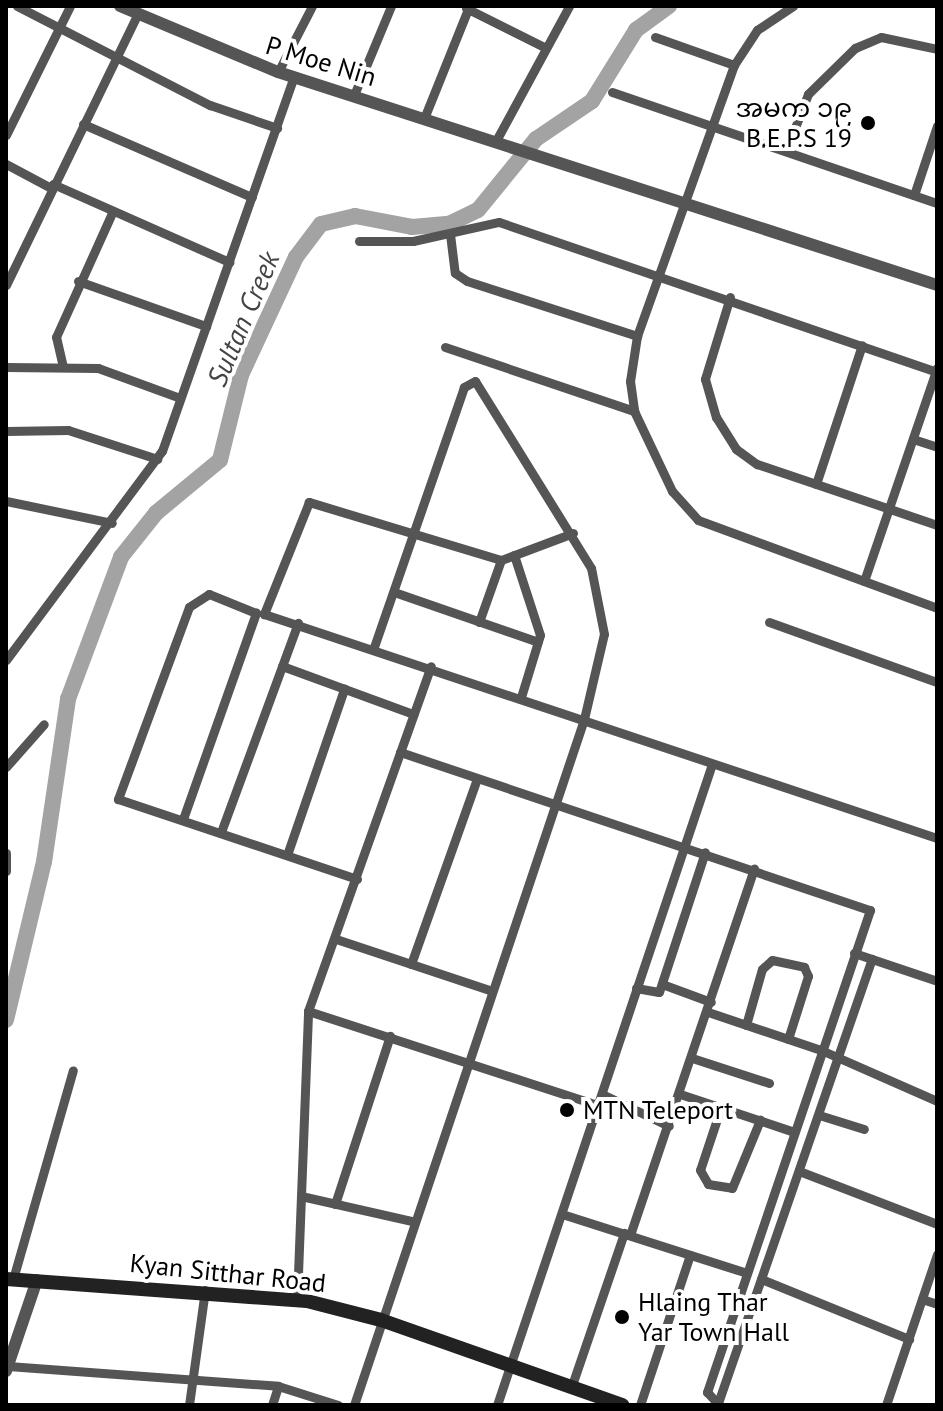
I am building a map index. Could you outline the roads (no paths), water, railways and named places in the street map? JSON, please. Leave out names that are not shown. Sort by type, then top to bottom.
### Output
[{"type":"main road","name":"Kyan Sitthar Road","points":[[10,1279],[205,1289],[297,1300],[381,1320],[622,1405]]},
{"type":"street","points":[[17,6],[210,105],[277,128]]},
{"type":"street","points":[[6,135],[70,6]]},
{"type":"street","name":"P Moe Nin","points":[[120,6],[278,72],[498,137],[685,201]]},
{"type":"street","points":[[278,72],[311,6]]},
{"type":"street","points":[[354,95],[391,6]]},
{"type":"street","points":[[498,137],[569,6]]},
{"type":"street","points":[[793,6],[757,30],[734,65],[637,336],[630,381],[634,411],[672,491],[698,520],[937,608]]},
{"type":"street","points":[[425,116],[466,8],[546,48]]},
{"type":"street","points":[[6,285],[137,15]]},
{"type":"street","points":[[655,37],[734,65]]},
{"type":"street","points":[[786,151],[808,94],[855,48],[881,37],[937,49]]},
{"type":"street","points":[[6,660],[112,523],[157,459],[294,77]]},
{"type":"street","points":[[612,92],[937,203]]},
{"type":"street","points":[[83,124],[252,197]]},
{"type":"street","points":[[914,195],[937,126]]},
{"type":"street","points":[[6,164],[229,262]]},
{"type":"street","points":[[685,201],[937,285]]},
{"type":"street","points":[[63,367],[56,337],[78,281],[113,211]]},
{"type":"street","points":[[359,241],[450,234],[499,222],[730,297],[937,371],[864,581]]},
{"type":"street","points":[[450,234],[455,273],[467,281],[637,336]]},
{"type":"street","points":[[78,281],[206,326]]},
{"type":"street","points":[[730,297],[705,379],[716,417],[757,464],[937,525]]},
{"type":"street","points":[[816,484],[862,345]]},
{"type":"street","points":[[445,347],[634,411]]},
{"type":"street","points":[[6,367],[98,368],[180,398]]},
{"type":"street","points":[[354,1405],[412,1221],[470,1061],[584,719],[604,634],[591,568],[573,533],[480,385],[469,381],[374,647]]},
{"type":"street","points":[[6,431],[68,430],[157,459]]},
{"type":"street","points":[[913,439],[937,447]]},
{"type":"street","points":[[6,501],[112,523]]},
{"type":"street","points":[[183,819],[260,613],[309,502],[412,538],[501,560],[573,533]]},
{"type":"street","points":[[514,555],[538,642],[521,697]]},
{"type":"street","points":[[479,622],[501,560]]},
{"type":"street","points":[[394,592],[538,642]]},
{"type":"street","points":[[357,879],[118,799],[189,607],[209,594],[937,838]]},
{"type":"street","points":[[769,622],[937,682]]},
{"type":"street","points":[[221,832],[298,623]]},
{"type":"street","points":[[282,666],[413,714]]},
{"type":"street","points":[[297,1300],[308,1011],[431,666]]},
{"type":"street","points":[[287,855],[344,689]]},
{"type":"street","points":[[6,767],[44,724]]},
{"type":"street","points":[[400,752],[866,905],[870,910],[744,1272],[707,1392],[718,1404],[872,959]]},
{"type":"street","points":[[497,1405],[712,764]]},
{"type":"street","points":[[411,964],[477,779]]},
{"type":"street","points":[[636,988],[656,994],[662,984],[705,852]]},
{"type":"street","points":[[6,853],[6,871]]},
{"type":"street","points":[[571,1388],[669,1126],[754,868]]},
{"type":"street","points":[[336,939],[492,991]]},
{"type":"street","points":[[854,953],[937,981]]},
{"type":"street","points":[[746,1025],[762,969],[772,960],[804,967],[808,976],[788,1039]]},
{"type":"street","points":[[662,984],[746,1025],[821,1050],[937,1101]]},
{"type":"street","points":[[308,1011],[598,1105]]},
{"type":"street","points":[[335,1204],[390,1036]]},
{"type":"street","points":[[692,1058],[769,1083]]},
{"type":"street","points":[[10,1279],[73,1070]]},
{"type":"street","points":[[602,1094],[669,1126]]},
{"type":"street","points":[[680,1094],[794,1132]]},
{"type":"street","points":[[721,1107],[700,1170],[708,1184],[732,1188],[760,1120]]},
{"type":"street","points":[[819,1115],[864,1129]]},
{"type":"street","points":[[799,1171],[937,1224]]},
{"type":"street","points":[[301,1196],[412,1221]]},
{"type":"street","points":[[562,1214],[744,1272]]},
{"type":"street","points":[[886,1405],[937,1254]]},
{"type":"street","points":[[640,1405],[690,1255]]},
{"type":"street","points":[[761,1279],[909,1339]]},
{"type":"street","points":[[37,1280],[7,1369],[278,1386],[338,1405]]},
{"type":"street","points":[[189,1405],[198,1380],[205,1289]]},
{"type":"street","points":[[922,1299],[937,1304]]},
{"type":"street","points":[[272,1405],[278,1386]]},
{"type":"waterway","name":"Sultan Creek","points":[[6,1020],[44,862],[68,699],[121,557],[156,513],[220,460],[241,375],[296,257],[321,224],[355,216],[412,227],[449,224],[478,210],[536,139],[592,101],[636,30],[669,6]]},
{"type":"place","name":"အမက ၁၉ B.E.P.S 19","points":[[868,123]]},
{"type":"place","name":"MTN Teleport","points":[[567,1110]]},
{"type":"place","name":"Hlaing Thar Yar Town Hall","points":[[622,1317]]}]
